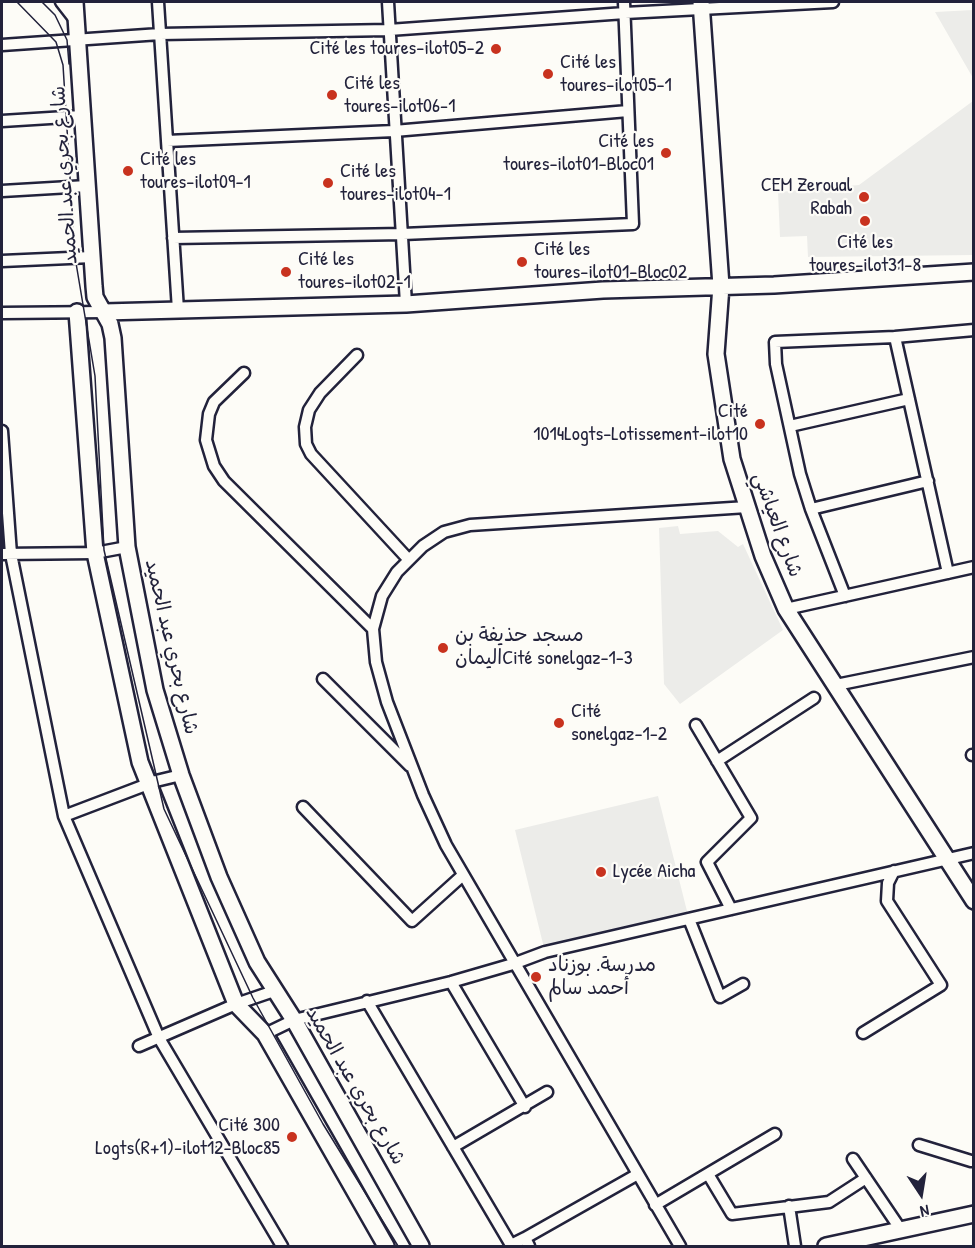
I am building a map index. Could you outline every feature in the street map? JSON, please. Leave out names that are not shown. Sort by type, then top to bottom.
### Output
[{"type":"street","points":[[61,2],[76,20]]},
{"type":"street","name":"شارع بحري عبد الحميد","points":[[75,2],[95,297],[104,312],[113,338],[127,547],[155,690],[181,775],[232,908],[274,991],[294,1020],[421,1246]]},
{"type":"street","points":[[158,2],[178,310]]},
{"type":"street","points":[[388,2],[406,304]]},
{"type":"street","points":[[2,45],[160,34],[389,30],[624,7],[833,2]]},
{"type":"street","name":"شارع العياشي","points":[[701,5],[721,286],[716,354],[732,459],[763,556],[786,609],[974,901]]},
{"type":"street","points":[[173,238],[403,234],[633,224],[624,7]]},
{"type":"street","points":[[167,141],[394,131],[628,111]]},
{"type":"street","points":[[2,121],[82,116]]},
{"type":"street","points":[[2,191],[87,186]]},
{"type":"street","points":[[2,261],[92,257]]},
{"type":"street","points":[[2,313],[406,304],[603,290],[974,272]]},
{"type":"street","points":[[77,312],[95,553],[141,762],[236,1004],[265,1034],[386,1246]]},
{"type":"street","points":[[845,596],[811,509],[776,364],[775,342],[895,337],[974,330]]},
{"type":"street","points":[[895,337],[948,573]]},
{"type":"street","points":[[357,356],[320,393],[309,410],[305,427],[306,444],[311,454],[409,560]]},
{"type":"street","points":[[244,374],[214,402],[209,414],[206,440],[214,466],[224,481],[374,629]]},
{"type":"street","points":[[790,426],[909,399]]},
{"type":"street","points":[[2,431],[6,554],[64,816],[159,1038],[282,1246]]},
{"type":"street","points":[[811,509],[928,481]]},
{"type":"street","points":[[679,1246],[513,964],[441,836],[412,769],[387,702],[376,662],[374,629],[382,596],[397,572],[423,546],[444,532],[470,525],[747,507]]},
{"type":"street","points":[[6,554],[95,553],[127,547]]},
{"type":"street","points":[[786,609],[974,567]]},
{"type":"street","points":[[836,685],[974,657]]},
{"type":"street","points":[[323,679],[412,769]]},
{"type":"street","points":[[717,761],[814,698]]},
{"type":"street","points":[[696,725],[751,818],[707,862],[731,909]]},
{"type":"street","points":[[64,816],[181,775]]},
{"type":"street","points":[[303,807],[412,921],[463,875]]},
{"type":"street","points":[[265,1034],[294,1020],[451,982],[545,952],[974,853]]},
{"type":"street","points":[[863,1033],[941,985],[887,901],[888,883],[894,872]]},
{"type":"street","points":[[689,919],[720,997],[743,984]]},
{"type":"street","points":[[451,982],[525,1107]]},
{"type":"street","points":[[139,1046],[236,1004],[274,991]]},
{"type":"street","points":[[367,1001],[511,1245],[527,1242],[638,1174]]},
{"type":"street","points":[[453,1146],[525,1107],[547,1092]]},
{"type":"street","points":[[655,1205],[775,1134]]},
{"type":"street","points":[[919,1145],[973,1162]]},
{"type":"street","points":[[853,1159],[901,1230]]},
{"type":"street","points":[[708,1174],[732,1214],[829,1202],[866,1178]]},
{"type":"street","points":[[789,1206],[795,1246]]},
{"type":"street","points":[[826,1246],[974,1214]]},
{"type":"shaded area","points":[[974,10],[973,78],[935,12]]},
{"type":"shaded area","name":"CEM Zeroual Rabah","points":[[973,101],[973,255],[808,257],[807,236],[780,237],[778,192],[859,185]]},
{"type":"shaded area","points":[[678,526],[680,534],[718,531],[738,547],[743,544],[783,630],[680,704],[664,684],[659,528]]},
{"type":"shaded area","name":"Lycée Aicha","points":[[658,796],[689,919],[545,952],[515,830]]},
{"type":"tram line","points":[[17,2],[56,42],[63,65],[75,257],[95,376],[104,550],[164,809],[253,998],[323,1124],[398,1246]]},
{"type":"tram line","points":[[42,2],[55,15],[67,40],[69,64]]},
{"type":"place","name":"Cité les toures-ilot05-2","points":[[496,49]]},
{"type":"place","name":"Cité les toures-ilot05-1","points":[[548,74]]},
{"type":"place","name":"Cité les toures-ilot06-1","points":[[332,95]]},
{"type":"place","name":"Cité les toures-ilot01-Bloc01","points":[[666,153]]},
{"type":"place","name":"Cité les toures-ilot09-1","points":[[128,171]]},
{"type":"place","name":"Cité les toures-ilot04-1","points":[[328,183]]},
{"type":"place","name":"CEM Zeroual Rabah","points":[[864,197]]},
{"type":"place","name":"Cité les toures-ilot31-8","points":[[865,221]]},
{"type":"place","name":"Cité les toures-ilot01-Bloc02","points":[[522,262]]},
{"type":"place","name":"Cité les toures-ilot02-1","points":[[286,272]]},
{"type":"place","name":"Cité 1014Logts-Lotissement-ilot10","points":[[760,424]]},
{"type":"place","name":"مسجد حذيفة بن اليمانCité sonelgaz-1-3","points":[[443,648]]},
{"type":"place","name":"Cité sonelgaz-1-2","points":[[559,723]]},
{"type":"place","name":"Lycée Aicha","points":[[601,872]]},
{"type":"place","name":"مدرسة. بوزناد أحمد سالم","points":[[536,977]]},
{"type":"place","name":"Cité 300 Logts(R+1)-ilot12-Bloc85","points":[[292,1137]]}]
